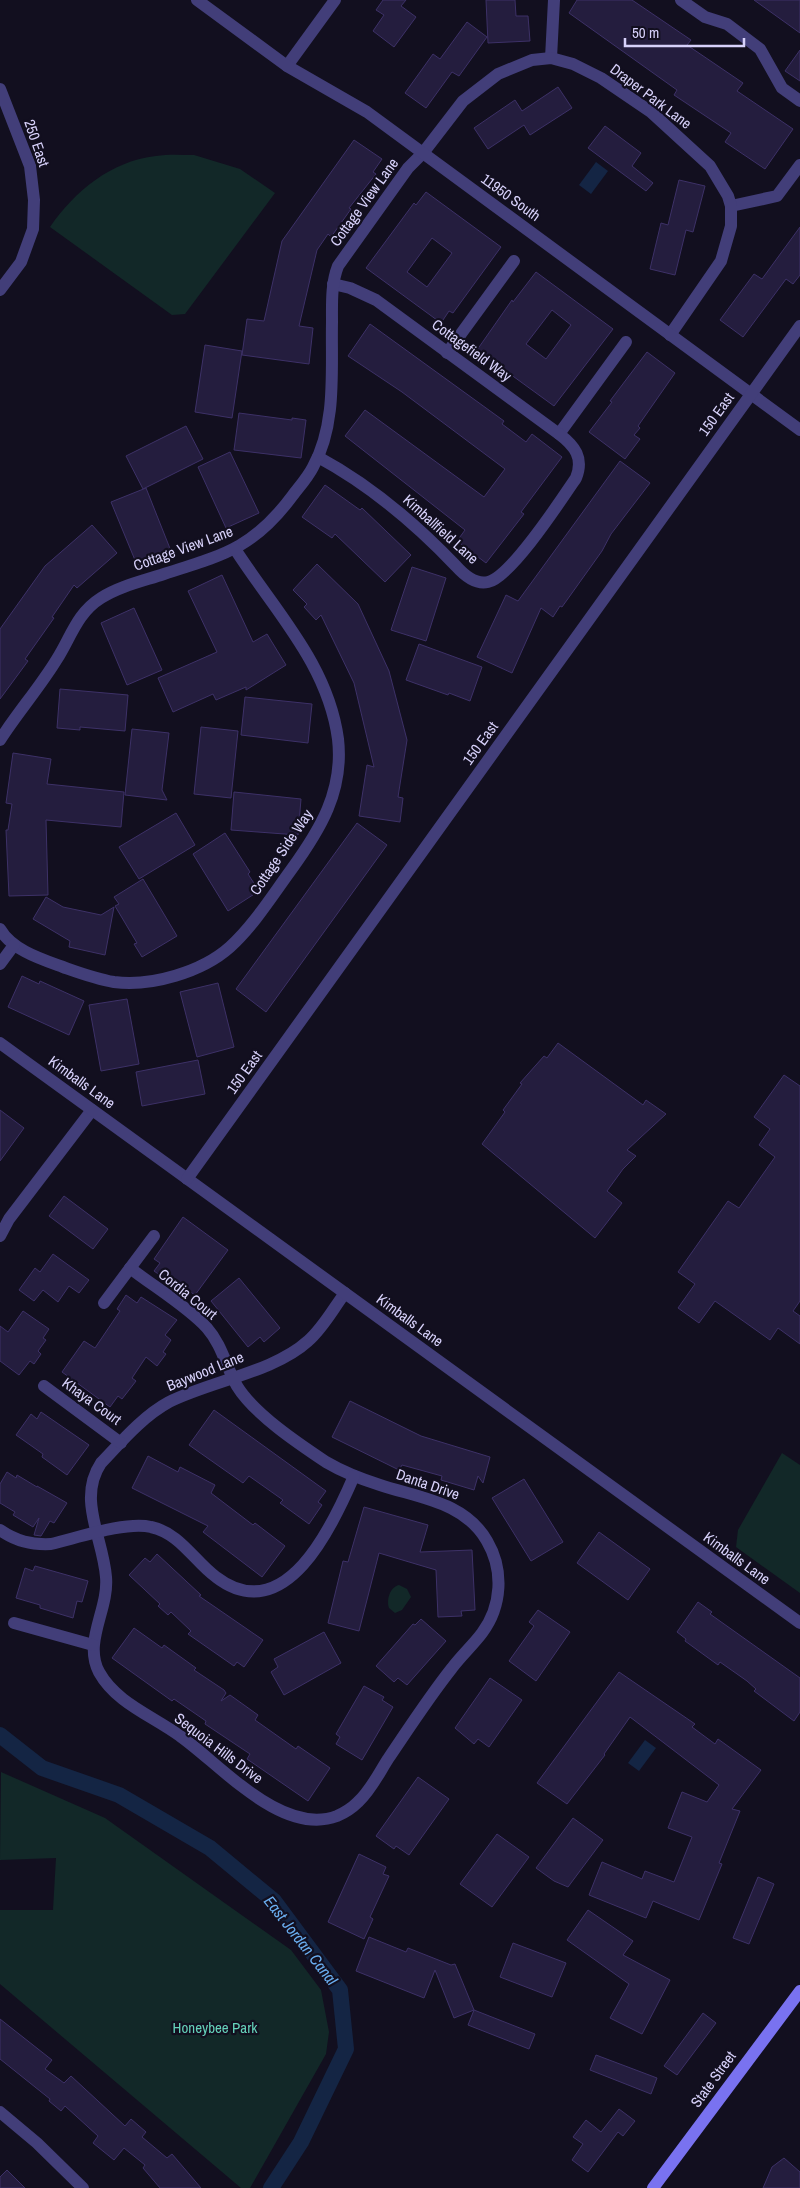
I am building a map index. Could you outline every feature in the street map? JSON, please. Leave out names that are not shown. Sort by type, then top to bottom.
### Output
[{"type":"main road","name":"State Street","points":[[653,2188],[800,1991]]},
{"type":"street","name":"11950 South","points":[[197,0],[287,66],[367,112],[800,430]]},
{"type":"street","points":[[287,66],[335,0]]},
{"type":"street","points":[[552,58],[554,0]]},
{"type":"street","points":[[681,0],[705,17],[727,24],[760,49],[782,88],[800,101]]},
{"type":"street","name":"Cottage View Lane","points":[[0,740],[57,659],[75,625],[91,606],[101,598],[123,587],[235,549],[272,523],[306,477],[318,457],[329,417],[333,284],[335,274],[343,257],[408,168],[423,153],[463,101],[498,74],[532,60],[552,58]]},
{"type":"street","name":"Draper Park Lane","points":[[552,58],[573,64],[601,78],[665,124],[710,166],[728,196],[731,206]]},
{"type":"street","name":"250 East","points":[[0,89],[30,166],[34,200],[34,229],[21,262],[0,290]]},
{"type":"street","points":[[670,335],[721,261],[731,226],[731,206],[777,196],[800,165]]},
{"type":"street","points":[[447,352],[514,261]]},
{"type":"street","name":"Cottagefield Way","points":[[333,284],[350,288],[376,300],[559,434],[573,445],[579,459]]},
{"type":"street","name":"150 East","points":[[187,1179],[800,326]]},
{"type":"street","points":[[559,434],[626,342]]},
{"type":"street","name":"Kimballfield Lane","points":[[318,457],[384,500],[430,539],[464,575],[481,582],[487,582],[501,576],[514,562],[576,478],[580,466],[579,459]]},
{"type":"street","name":"Cottage Side Way","points":[[6,937],[47,962],[89,976],[115,982],[164,978],[198,968],[224,952],[248,928],[318,832],[331,805],[337,773],[338,739],[330,704],[324,686],[304,647],[235,549]]},
{"type":"street","points":[[0,964],[6,937]]},
{"type":"street","name":"Kimballs Lane","points":[[0,1043],[800,1623]]},
{"type":"street","points":[[0,1236],[9,1219],[92,1110]]},
{"type":"street","points":[[104,1303],[154,1236]]},
{"type":"street","name":"Cordia Court","points":[[130,1268],[208,1329],[220,1346],[233,1377]]},
{"type":"street","name":"Baywood Lane","points":[[97,1669],[93,1656],[93,1645],[106,1585],[105,1567],[90,1499],[92,1480],[102,1463],[150,1415],[168,1403],[277,1360],[302,1347],[316,1333],[345,1293]]},
{"type":"street","name":"Danta Drive","points":[[233,1377],[244,1396],[258,1411],[320,1458],[354,1476],[453,1508],[472,1521],[486,1538],[496,1559],[498,1593],[492,1615],[481,1635],[442,1680],[365,1794],[352,1808],[338,1816]]},
{"type":"street","name":"Khaya Court","points":[[44,1386],[121,1443]]},
{"type":"street","points":[[0,1530],[18,1540],[51,1544],[143,1525],[162,1530],[177,1540],[216,1577],[224,1582],[241,1589],[264,1590],[290,1579],[302,1567],[334,1519],[354,1476]]},
{"type":"street","points":[[14,1623],[93,1645]]},
{"type":"street","name":"Sequoia Hills Drive","points":[[97,1669],[117,1695],[178,1735],[254,1795],[274,1807],[305,1819],[322,1820],[338,1816]]},
{"type":"street","points":[[0,2112],[37,2143],[83,2188]]},
{"type":"green space","points":[[165,155],[194,155],[240,169],[275,193],[185,314],[172,315],[50,227],[71,201],[95,180],[109,171],[140,159]]},
{"type":"green space","points":[[782,1453],[800,1465],[800,1593],[736,1547],[738,1530]]},
{"type":"green space","points":[[399,1585],[407,1589],[411,1597],[402,1610],[395,1613],[389,1608],[388,1598],[393,1588]]},
{"type":"green space","name":"Honeybee Park","points":[[1,1772],[105,1818],[291,1950],[321,1990],[329,2032],[326,2054],[250,2188],[241,2188],[0,1984],[0,1910],[53,1910],[56,1858],[0,1860]]},
{"type":"water","points":[[596,162],[608,171],[591,194],[579,185]]},
{"type":"water","points":[[645,1740],[656,1748],[639,1771],[628,1763]]},
{"type":"building","points":[[383,0],[406,0],[401,6],[416,17],[394,47],[373,31],[384,15],[376,10]]},
{"type":"building","points":[[486,0],[515,0],[516,16],[528,16],[530,41],[488,43]]},
{"type":"building","points":[[577,0],[632,0],[691,40],[687,45],[743,83],[737,91],[793,129],[765,169],[725,142],[731,133],[674,95],[677,90],[569,13]]},
{"type":"building","points":[[754,0],[800,0],[800,33]]},
{"type":"building","points":[[467,22],[487,37],[459,76],[452,72],[426,108],[405,93],[433,54],[440,59]]},
{"type":"building","points":[[800,50],[800,81],[785,71]]},
{"type":"building","points":[[558,87],[572,108],[530,135],[524,125],[488,149],[474,128],[515,100],[522,111]]},
{"type":"building","points":[[605,126],[641,153],[632,166],[653,183],[646,191],[588,148]]},
{"type":"building","points":[[354,140],[382,159],[373,172],[376,174],[349,208],[351,209],[331,237],[328,234],[317,250],[299,326],[313,328],[309,364],[242,355],[247,319],[264,321],[282,241]]},
{"type":"building","points":[[679,180],[705,186],[693,232],[686,230],[675,275],[650,269],[661,223],[668,225]]},
{"type":"building","points":[[426,192],[501,247],[453,313],[449,311],[441,323],[366,268],[414,203],[416,205]],"holes":[[[432,238],[452,253],[427,287],[407,272]]]},
{"type":"building","points":[[800,227],[800,275],[793,284],[786,279],[743,337],[720,320],[754,274],[762,279]]},
{"type":"building","points":[[536,272],[613,329],[554,406],[477,350],[512,300],[513,302]],"holes":[[[552,310],[571,325],[546,359],[526,344]]]},
{"type":"building","points":[[370,324],[504,421],[502,424],[526,442],[532,434],[562,457],[521,512],[524,514],[486,563],[457,541],[465,530],[345,436],[365,410],[484,497],[505,469],[402,392],[348,356]]},
{"type":"building","points":[[205,345],[242,351],[232,418],[195,412]]},
{"type":"building","points":[[647,352],[675,373],[638,426],[640,428],[634,435],[640,439],[625,459],[589,432]]},
{"type":"building","points":[[239,413],[306,420],[301,458],[234,450]]},
{"type":"building","points":[[186,426],[203,459],[143,489],[126,456]]},
{"type":"building","points":[[230,452],[259,513],[226,528],[198,467]]},
{"type":"building","points":[[620,461],[650,483],[611,534],[602,551],[562,607],[560,606],[553,617],[541,608],[512,673],[477,657],[506,595],[518,601]]},
{"type":"building","points":[[325,485],[360,510],[362,508],[411,555],[385,582],[335,534],[332,538],[302,517]]},
{"type":"building","points":[[146,488],[171,551],[137,565],[111,502]]},
{"type":"building","points":[[92,525],[117,553],[77,588],[74,585],[52,617],[54,618],[25,659],[28,661],[0,699],[0,629],[45,566]]},
{"type":"building","points":[[317,564],[358,604],[389,671],[407,740],[398,797],[403,798],[400,822],[359,816],[367,765],[374,767],[354,683],[321,615],[316,620],[304,607],[307,604],[293,590]]},
{"type":"building","points":[[412,567],[446,578],[426,641],[391,630]]},
{"type":"building","points":[[222,575],[253,642],[267,634],[286,665],[246,690],[246,687],[216,700],[213,694],[173,712],[158,678],[217,652],[188,591]]},
{"type":"building","points":[[134,608],[162,670],[127,685],[101,623]]},
{"type":"building","points":[[419,644],[482,667],[470,701],[406,680]]},
{"type":"building","points":[[60,689],[128,695],[125,731],[80,727],[80,730],[57,728]]},
{"type":"building","points":[[245,697],[312,704],[308,743],[241,735]]},
{"type":"building","points":[[201,727],[238,731],[231,798],[194,794]]},
{"type":"building","points":[[132,729],[169,733],[162,790],[167,800],[125,795]]},
{"type":"building","points":[[13,753],[51,759],[47,784],[124,792],[121,827],[46,820],[48,895],[9,896],[6,830],[8,830],[12,804],[6,803]]},
{"type":"building","points":[[234,792],[301,799],[298,835],[231,830]]},
{"type":"building","points":[[176,813],[195,845],[139,879],[119,847]]},
{"type":"building","points":[[357,823],[387,845],[266,1012],[236,989]]},
{"type":"building","points":[[225,833],[250,872],[248,874],[259,891],[228,911],[193,854]]},
{"type":"building","points":[[143,879],[177,936],[142,957],[134,944],[137,943],[115,906],[119,904],[114,897]]},
{"type":"building","points":[[46,897],[63,907],[101,915],[114,907],[105,955],[69,947],[70,941],[33,919]]},
{"type":"building","points":[[22,976],[39,984],[40,981],[84,1001],[69,1035],[8,1007]]},
{"type":"building","points":[[218,983],[234,1047],[197,1057],[180,992]]},
{"type":"building","points":[[127,999],[139,1064],[101,1071],[89,1005]]},
{"type":"building","points":[[558,1043],[643,1105],[646,1100],[666,1114],[627,1150],[636,1156],[623,1169],[607,1191],[622,1203],[595,1238],[482,1144],[505,1112],[503,1110],[522,1084],[520,1083],[544,1056],[547,1058]]},
{"type":"building","points":[[198,1060],[205,1094],[142,1106],[136,1072]]},
{"type":"building","points":[[784,1075],[800,1086],[800,1301],[793,1311],[800,1316],[800,1344],[778,1328],[770,1340],[715,1301],[699,1323],[678,1308],[695,1284],[678,1272],[728,1201],[739,1208],[775,1157],[759,1145],[770,1129],[754,1117]]},
{"type":"building","points":[[0,1110],[24,1128],[0,1161]]},
{"type":"building","points":[[64,1196],[108,1229],[93,1249],[49,1216]]},
{"type":"building","points":[[183,1217],[228,1250],[195,1295],[183,1287],[181,1290],[154,1271],[160,1263],[154,1259]]},
{"type":"building","points":[[53,1254],[89,1280],[79,1293],[69,1286],[58,1302],[43,1290],[34,1301],[19,1290],[35,1268],[40,1272]]},
{"type":"building","points":[[239,1278],[280,1328],[264,1342],[260,1337],[248,1347],[211,1301]]},
{"type":"building","points":[[126,1295],[137,1303],[141,1297],[177,1320],[165,1335],[171,1340],[163,1352],[166,1354],[157,1366],[146,1357],[132,1378],[136,1381],[122,1399],[118,1396],[110,1407],[62,1372],[84,1341],[95,1348],[120,1311],[117,1309]]},
{"type":"building","points":[[23,1311],[49,1329],[43,1338],[46,1340],[38,1351],[41,1354],[34,1364],[30,1361],[19,1375],[0,1361],[0,1326],[8,1332]]},
{"type":"building","points":[[350,1401],[421,1436],[490,1457],[483,1483],[478,1476],[474,1490],[441,1480],[442,1476],[402,1465],[399,1470],[332,1437]]},
{"type":"building","points":[[214,1410],[326,1491],[318,1502],[322,1505],[309,1524],[280,1503],[283,1500],[249,1476],[243,1483],[189,1445]]},
{"type":"building","points":[[41,1412],[89,1445],[67,1475],[42,1457],[43,1454],[16,1435],[31,1414],[37,1419]]},
{"type":"building","points":[[148,1456],[178,1472],[180,1467],[215,1485],[211,1493],[253,1525],[255,1523],[285,1546],[262,1577],[203,1532],[208,1526],[132,1488]]},
{"type":"building","points":[[7,1472],[16,1478],[17,1475],[67,1503],[54,1523],[50,1521],[41,1536],[34,1535],[39,1518],[33,1527],[13,1515],[15,1512],[0,1503],[0,1484]]},
{"type":"building","points":[[524,1479],[563,1542],[531,1561],[492,1498]]},
{"type":"building","points":[[364,1507],[428,1525],[420,1552],[472,1550],[475,1610],[461,1611],[462,1616],[438,1617],[436,1570],[379,1553],[359,1631],[328,1623],[343,1561],[348,1562]]},
{"type":"building","points":[[599,1532],[650,1569],[628,1600],[577,1563]]},
{"type":"building","points":[[157,1554],[201,1595],[199,1596],[263,1640],[244,1667],[237,1662],[234,1666],[188,1634],[191,1631],[171,1612],[168,1615],[158,1606],[160,1604],[129,1575],[145,1558],[150,1562]]},
{"type":"building","points":[[35,1566],[88,1581],[82,1602],[77,1601],[73,1618],[16,1598],[25,1568],[33,1571]]},
{"type":"building","points":[[698,1602],[712,1612],[710,1614],[800,1678],[800,1712],[794,1721],[754,1691],[756,1689],[747,1681],[720,1662],[718,1665],[685,1641],[686,1639],[677,1632]]},
{"type":"building","points":[[538,1610],[570,1632],[536,1681],[509,1661],[534,1626],[529,1622]]},
{"type":"building","points":[[421,1619],[446,1641],[407,1685],[398,1678],[394,1682],[376,1666],[413,1624],[415,1625]]},
{"type":"building","points":[[134,1628],[162,1648],[164,1645],[196,1668],[194,1670],[224,1690],[226,1693],[221,1701],[230,1695],[258,1715],[255,1720],[296,1749],[298,1746],[330,1768],[308,1801],[247,1759],[250,1754],[205,1724],[206,1721],[174,1699],[172,1701],[112,1658]]},
{"type":"building","points":[[324,1632],[341,1663],[284,1695],[271,1672],[278,1667],[274,1659]]},
{"type":"building","points":[[619,1672],[695,1724],[692,1727],[715,1744],[718,1739],[761,1770],[732,1809],[740,1811],[719,1863],[722,1864],[699,1920],[653,1901],[646,1918],[589,1895],[602,1862],[642,1879],[645,1871],[674,1882],[692,1837],[668,1828],[682,1792],[707,1802],[719,1785],[630,1717],[605,1755],[567,1804],[537,1783]]},
{"type":"building","points":[[490,1678],[522,1700],[489,1747],[478,1739],[474,1744],[455,1728]]},
{"type":"building","points":[[364,1686],[384,1697],[382,1700],[393,1707],[362,1760],[336,1744],[340,1737],[336,1734]]},
{"type":"building","points":[[418,1777],[449,1799],[409,1855],[396,1846],[394,1849],[376,1836]]},
{"type":"building","points":[[573,1818],[603,1840],[568,1887],[554,1881],[536,1868]]},
{"type":"building","points":[[497,1834],[529,1857],[492,1907],[460,1884]]},
{"type":"building","points":[[359,1854],[386,1867],[383,1874],[389,1876],[370,1917],[373,1919],[364,1939],[328,1922]]},
{"type":"building","points":[[758,1877],[774,1884],[749,1944],[733,1938]]},
{"type":"building","points":[[588,1910],[633,1941],[623,1955],[670,1980],[642,2034],[610,2018],[629,1984],[567,1940]]},
{"type":"building","points":[[369,1937],[406,1952],[408,1948],[451,1965],[455,1964],[474,2010],[454,2018],[435,1970],[424,1998],[356,1971]]},
{"type":"building","points":[[513,1943],[566,1963],[552,1997],[500,1977]]},
{"type":"building","points":[[474,2010],[535,2034],[529,2049],[468,2025]]},
{"type":"building","points":[[703,2013],[716,2023],[677,2075],[664,2066]]},
{"type":"building","points":[[0,2019],[52,2060],[45,2069],[64,2083],[71,2076],[125,2126],[131,2119],[146,2132],[142,2137],[167,2158],[172,2154],[201,2188],[160,2188],[143,2168],[145,2165],[124,2148],[114,2160],[93,2143],[98,2136],[65,2106],[61,2111],[49,2101],[50,2099],[0,2059]]},
{"type":"building","points":[[596,2055],[657,2078],[651,2094],[590,2070]]},
{"type":"building","points":[[619,2109],[635,2121],[623,2136],[618,2132],[588,2172],[572,2160],[583,2144],[573,2137],[586,2120],[601,2132]]},
{"type":"building","points":[[784,2158],[800,2172],[800,2188],[763,2188],[772,2167]]},
{"type":"building","points":[[7,2170],[25,2188],[0,2188],[0,2177]]},
{"type":"waterway","name":"East Jordan Canal","points":[[0,1735],[42,1768],[119,1795],[210,1848],[274,1901],[340,1990],[346,2049],[301,2142],[271,2188]]}]
